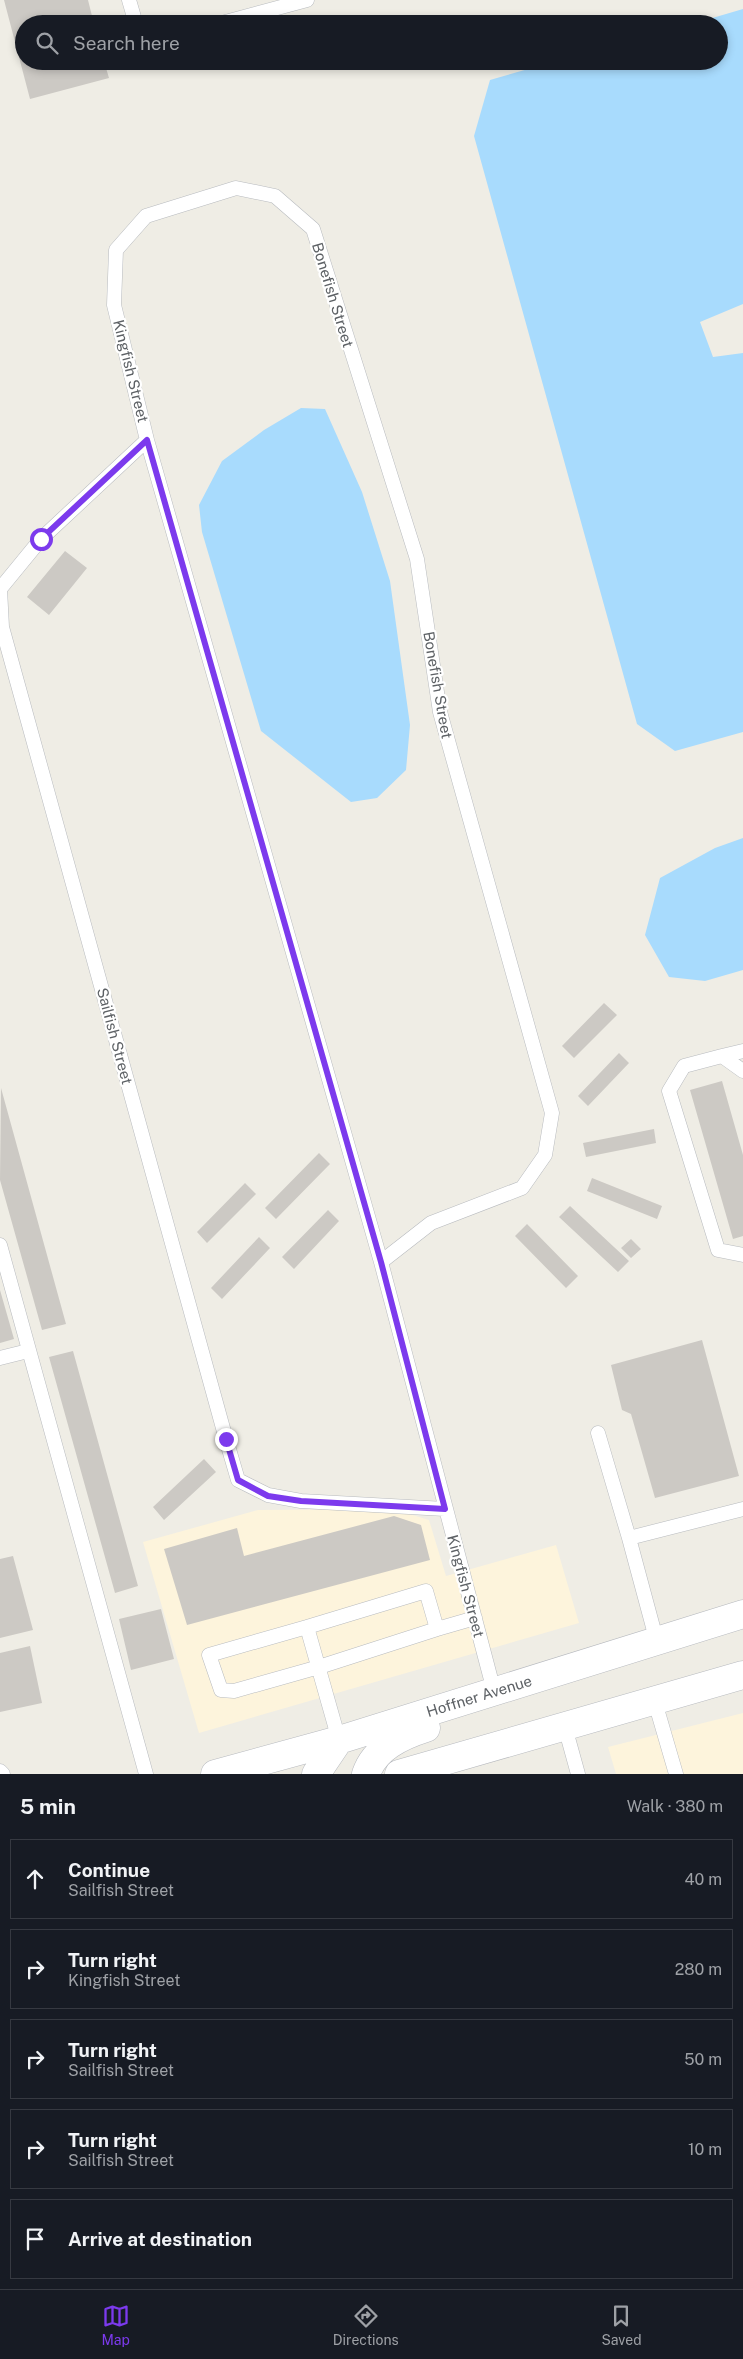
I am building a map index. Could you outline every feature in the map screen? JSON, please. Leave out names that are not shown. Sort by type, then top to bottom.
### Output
[{"type":"main road","name":"Hoffner Avenue","points":[[215,1774],[339,1740],[743,1614]]},
{"type":"main road","points":[[399,1774],[656,1702],[743,1675]]},
{"type":"main road","points":[[366,1774],[370,1761],[401,1736],[465,1717],[494,1692]]},
{"type":"main road","points":[[316,1774],[339,1740]]},
{"type":"lane","points":[[129,0],[133,15]]},
{"type":"lane","points":[[251,15],[307,0]]},
{"type":"lane","name":"Bonefish Street","points":[[146,216],[236,188],[275,196],[313,229],[417,559],[440,712],[552,1113],[545,1155],[522,1188],[431,1223],[381,1262]]},
{"type":"lane","name":"Kingfish Street","points":[[146,216],[116,250],[114,305],[147,440],[381,1262],[494,1692]]},
{"type":"lane","name":"Sailfish Street","points":[[147,440],[41,539],[0,589],[2,627],[226,1439],[238,1480],[268,1496],[301,1501],[445,1509]]},
{"type":"lane","points":[[743,1051],[684,1066],[669,1091],[718,1250],[743,1255]]},
{"type":"lane","points":[[722,1056],[743,1071]]},
{"type":"lane","points":[[0,1245],[146,1774]]},
{"type":"lane","points":[[0,1358],[28,1351]]},
{"type":"lane","points":[[598,1433],[630,1538],[657,1642]]},
{"type":"lane","points":[[630,1538],[743,1509]]},
{"type":"lane","points":[[437,1629],[426,1591],[210,1655],[221,1690],[234,1691],[320,1668],[475,1618]]},
{"type":"lane","points":[[307,1626],[339,1740]]},
{"type":"lane","points":[[656,1702],[676,1774]]},
{"type":"lane","points":[[565,1727],[578,1774]]},
{"type":"lane","points":[[0,1771],[3,1774]]},
{"type":"shaded area","points":[[393,1509],[429,1520],[446,1576],[556,1545],[579,1623],[199,1733],[143,1542],[258,1510]]},
{"type":"shaded area","points":[[743,1713],[743,1774],[616,1774],[608,1747]]},
{"type":"water","points":[[743,9],[743,304],[700,322],[713,357],[743,353],[743,732],[675,751],[637,724],[474,136],[490,80],[525,70],[728,70],[728,15],[723,15]]},
{"type":"water","points":[[301,408],[325,409],[362,492],[390,581],[410,725],[406,770],[377,798],[351,802],[261,731],[202,532],[199,505],[222,461],[264,430]]},
{"type":"water","points":[[743,838],[743,970],[705,981],[669,977],[645,935],[660,878],[715,848]]},
{"type":"building","points":[[4,0],[88,0],[92,15],[15,15],[15,42]]},
{"type":"building","points":[[22,70],[107,70],[109,78],[30,99]]},
{"type":"building","points":[[65,551],[87,568],[49,615],[27,597]]},
{"type":"building","points":[[604,1003],[617,1015],[574,1058],[562,1046]]},
{"type":"building","points":[[619,1053],[629,1063],[588,1106],[578,1096]]},
{"type":"building","points":[[722,1081],[743,1155],[743,1236],[733,1239],[690,1090]]},
{"type":"building","points":[[1,1088],[66,1324],[42,1330],[0,1180]]},
{"type":"building","points":[[654,1129],[656,1143],[586,1157],[583,1143]]},
{"type":"building","points":[[319,1153],[330,1164],[276,1219],[265,1208]]},
{"type":"building","points":[[592,1178],[662,1206],[657,1219],[587,1191]]},
{"type":"building","points":[[245,1183],[256,1194],[207,1243],[197,1232]]},
{"type":"building","points":[[570,1206],[629,1261],[618,1272],[559,1217]]},
{"type":"building","points":[[328,1210],[339,1221],[294,1269],[282,1257]]},
{"type":"building","points":[[527,1224],[578,1276],[566,1288],[515,1236]]},
{"type":"building","points":[[259,1237],[270,1248],[222,1299],[211,1288]]},
{"type":"building","points":[[631,1239],[641,1249],[631,1258],[621,1248]]},
{"type":"building","points":[[0,1290],[14,1339],[0,1343]]},
{"type":"building","points":[[702,1340],[739,1476],[655,1498],[631,1414],[622,1410],[611,1365]]},
{"type":"building","points":[[73,1351],[138,1586],[115,1593],[49,1357]]},
{"type":"building","points":[[204,1459],[216,1472],[164,1520],[153,1507]]},
{"type":"building","points":[[394,1516],[421,1525],[430,1560],[187,1625],[164,1549],[237,1528],[244,1556]]},
{"type":"building","points":[[13,1556],[33,1630],[0,1638],[0,1559]]},
{"type":"building","points":[[161,1609],[174,1659],[131,1670],[119,1619]]},
{"type":"building","points":[[30,1646],[42,1703],[0,1712],[0,1653]]},
{"type":"route","points":[[41,539],[147,440],[381,1262],[445,1509],[301,1501],[268,1496],[238,1480],[226,1439]]}]
